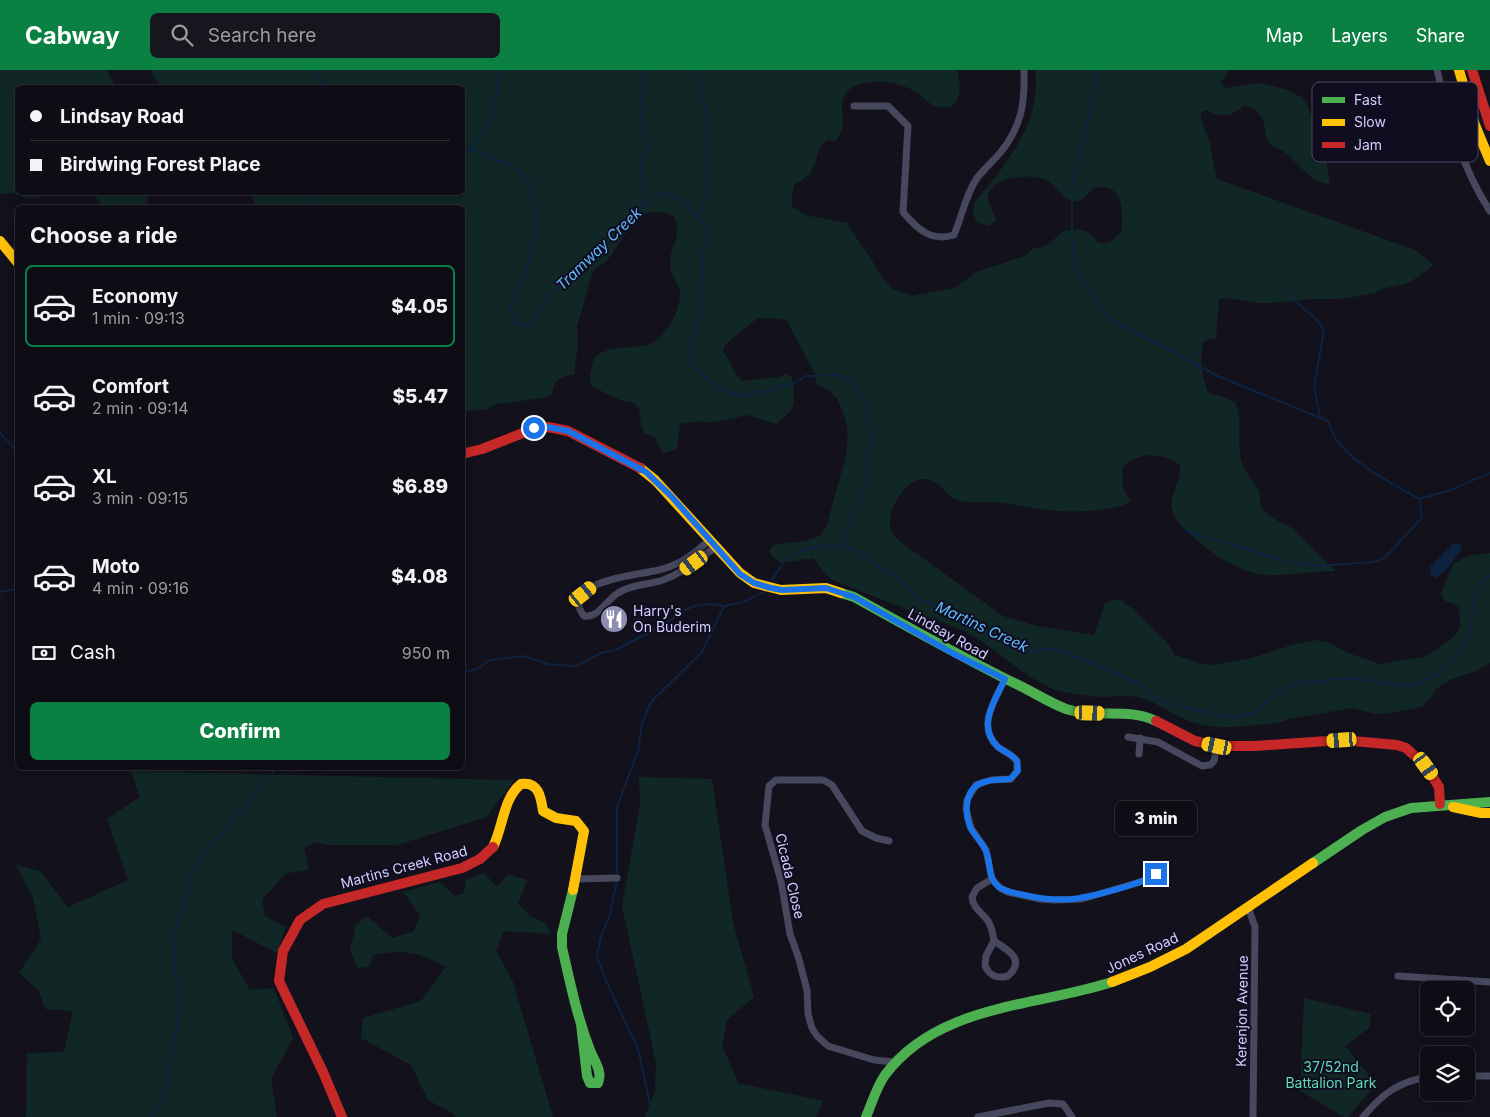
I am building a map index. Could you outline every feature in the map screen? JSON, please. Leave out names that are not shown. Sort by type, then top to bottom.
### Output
[{"type":"main road","points":[[1472,70],[1476,82]]},
{"type":"main road","points":[[1478,89],[1490,126]]},
{"type":"main road","points":[[1478,132],[1490,161]]},
{"type":"main road","points":[[0,241],[15,259]]},
{"type":"main road","name":"Lindsay Road","points":[[465,453],[482,449],[534,428],[548,427],[568,431],[646,472],[671,496],[740,574],[754,583],[782,590],[826,588],[854,597],[954,654],[1067,709],[1090,713],[1129,713],[1145,716],[1195,741],[1217,746],[1254,746],[1342,740],[1397,745],[1406,748],[1426,766],[1439,787],[1440,804]]},
{"type":"main road","name":"Martins Creek Road","points":[[342,1117],[324,1072],[279,981],[283,951],[300,920],[323,904],[475,863],[489,852],[494,845],[514,791],[522,784],[529,783],[534,786],[541,798],[543,811],[556,819],[573,819],[584,831],[576,879],[562,934],[562,947],[581,1024],[588,1067],[587,1076],[590,1083],[598,1083],[600,1072],[595,1065],[581,1024]]},
{"type":"main road","name":"Jones Road","points":[[867,1116],[884,1076],[895,1062],[928,1034],[954,1022],[974,1016],[1089,990],[1126,978],[1160,963],[1186,949],[1376,822],[1405,810],[1440,804],[1490,802]]},
{"type":"main road","name":"Jones Road","points":[[1440,804],[1480,813],[1490,813]]},
{"type":"street","points":[[854,106],[888,106],[908,126],[903,212],[915,227],[935,237],[946,238],[954,235],[965,200],[977,178],[1001,151],[1017,126],[1024,97],[1024,70]]},
{"type":"street","points":[[1466,162],[1490,211]]},
{"type":"street","points":[[713,544],[683,571],[664,580],[621,590],[610,598],[597,614],[584,616],[579,609],[579,601],[583,594],[605,580],[655,571],[675,564],[713,544]]},
{"type":"street","points":[[1005,679],[990,710],[988,726],[993,741],[1017,761],[1018,771],[1010,779],[991,780],[976,785],[967,800],[966,809],[971,828],[986,850],[992,879],[1000,888],[1008,892],[1040,899],[1069,900],[1098,895],[1148,880],[1163,865]]},
{"type":"street","points":[[1128,737],[1158,742],[1202,766],[1213,764],[1217,746]]},
{"type":"street","points":[[1139,754],[1140,738]]},
{"type":"street","name":"Cicada Close","points":[[889,841],[876,838],[862,831],[832,786],[822,780],[776,780],[769,786],[765,825],[781,882],[790,934],[807,990],[808,1014],[812,1028],[828,1046],[874,1060],[895,1062]]},
{"type":"street","points":[[576,879],[617,878]]},
{"type":"street","points":[[992,879],[978,888],[972,897],[975,908],[987,919],[994,941],[986,956],[985,966],[989,974],[993,976],[1008,976],[1015,966],[1014,958],[1010,951],[994,941]]},
{"type":"street","name":"Kerenjon Avenue","points":[[1248,907],[1255,927],[1253,1117]]},
{"type":"street","points":[[1398,976],[1490,982]]},
{"type":"street","points":[[874,1060],[884,1076]]},
{"type":"street","points":[[1475,1076],[1490,1076]]},
{"type":"street","points":[[1363,1117],[1378,1100],[1391,1090],[1403,1083],[1420,1079]]},
{"type":"street","points":[[978,1117],[1049,1103],[1063,1104],[1072,1117]]},
{"type":"green space","points":[[0,70],[106,70],[115,85],[15,85],[15,194],[0,194]]},
{"type":"green space","points":[[151,70],[957,70],[960,83],[958,97],[952,106],[946,108],[932,105],[919,94],[904,86],[885,82],[866,83],[850,89],[843,101],[843,120],[840,134],[835,141],[828,140],[824,144],[811,172],[794,185],[792,206],[805,215],[848,223],[882,277],[893,289],[912,296],[955,288],[976,272],[1025,256],[1034,248],[1043,247],[1063,231],[1079,229],[1094,236],[1097,242],[1106,243],[1115,239],[1122,229],[1121,205],[1116,193],[1111,189],[1103,187],[1093,188],[1083,198],[1075,201],[1066,198],[1048,181],[1029,176],[1002,181],[990,191],[988,200],[996,220],[989,226],[980,223],[975,218],[975,202],[1009,158],[1027,126],[1036,90],[1035,70],[1228,70],[1225,78],[1220,82],[1226,88],[1261,83],[1287,90],[1301,97],[1307,103],[1312,119],[1312,162],[1326,162],[1330,184],[1316,180],[1284,152],[1271,144],[1267,139],[1263,119],[1254,110],[1244,105],[1236,112],[1227,115],[1217,115],[1207,110],[1201,112],[1201,119],[1209,140],[1217,179],[1415,250],[1434,265],[1409,283],[1353,297],[1272,303],[1227,298],[1219,299],[1216,338],[1209,339],[1203,343],[1202,368],[1208,393],[1227,398],[1236,405],[1239,418],[1240,457],[1245,470],[1259,491],[1261,508],[1276,520],[1292,528],[1336,571],[1264,575],[1253,573],[1224,560],[1198,541],[1176,519],[1171,504],[1179,477],[1180,465],[1165,458],[1150,455],[1128,462],[1122,468],[1123,488],[1131,502],[1112,508],[1090,511],[1058,511],[1003,503],[963,501],[953,498],[933,481],[923,479],[910,484],[899,496],[890,517],[891,528],[898,540],[1003,616],[1037,626],[1094,635],[1105,603],[1120,600],[1132,608],[1166,641],[1175,655],[1202,664],[1212,665],[1252,658],[1292,645],[1317,640],[1327,642],[1348,653],[1380,664],[1425,657],[1454,637],[1460,627],[1459,608],[1453,603],[1445,601],[1441,594],[1453,564],[1468,556],[1490,553],[1490,663],[1474,672],[1451,679],[1443,684],[1436,689],[1422,707],[1384,714],[1352,708],[1289,719],[1282,722],[1238,727],[1216,727],[1195,723],[1152,702],[1136,697],[1090,696],[1050,688],[1026,674],[970,634],[833,580],[813,558],[781,563],[774,558],[769,551],[773,545],[812,539],[824,531],[843,468],[847,445],[846,422],[839,403],[831,392],[816,384],[815,374],[786,319],[758,318],[725,345],[723,352],[742,381],[779,377],[787,374],[792,378],[794,399],[792,409],[776,424],[748,415],[709,423],[702,421],[680,424],[677,449],[663,453],[654,437],[644,433],[639,407],[591,386],[590,374],[596,356],[606,351],[647,345],[654,342],[665,332],[674,318],[680,292],[670,269],[670,257],[677,231],[674,216],[660,212],[649,212],[640,216],[626,231],[607,260],[592,273],[577,327],[578,344],[574,374],[558,380],[554,385],[552,395],[544,398],[496,404],[488,409],[465,412],[465,205],[254,205],[252,195],[465,195],[465,85],[159,85]]},
{"type":"green space","points":[[18,195],[43,195],[37,198]]},
{"type":"green space","points":[[94,195],[148,195],[147,205],[102,205]]},
{"type":"green space","points":[[131,771],[514,780],[487,817],[397,845],[330,845],[316,842],[304,848],[309,869],[285,874],[262,900],[265,916],[286,927],[277,953],[232,930],[232,959],[250,990],[274,988],[293,1038],[271,1079],[277,1117],[26,1117],[27,1053],[64,1052],[73,1011],[45,1009],[39,991],[19,973],[41,939],[33,898],[16,865],[40,871],[68,907],[128,880],[107,819],[140,797]]},
{"type":"green space","points":[[639,777],[712,779],[733,922],[754,997],[727,1020],[722,1045],[738,1083],[823,1101],[816,1117],[645,1117],[655,1091],[656,1063],[622,906],[640,805]]},
{"type":"green space","points":[[484,873],[497,887],[508,874],[527,880],[518,903],[530,916],[546,924],[551,934],[504,931],[496,951],[513,982],[553,1117],[456,1117],[428,1100],[411,1065],[361,1038],[363,1018],[421,1001],[446,967],[419,955],[394,952],[373,955],[369,967],[358,968],[350,950],[356,925],[367,916],[392,938],[414,931],[420,915],[403,892],[439,882],[455,896],[464,893],[466,880]]},
{"type":"green space","name":"37/52nd Battalion Park","points":[[1304,998],[1371,1014],[1369,1028],[1345,1046],[1376,1084],[1348,1117],[1344,1117],[1300,1091]]},
{"type":"water","points":[[1453,544],[1461,544],[1461,550],[1448,568],[1436,578],[1431,575],[1430,567]]},
{"type":"waterway","name":"Tramway Creek","points":[[312,70],[319,79],[328,85]]},
{"type":"waterway","points":[[473,149],[489,121],[496,101],[499,70]]},
{"type":"waterway","points":[[639,208],[646,194],[640,166],[647,147],[640,109],[645,70]]},
{"type":"waterway","points":[[697,70],[707,115],[706,164],[709,178],[699,217]]},
{"type":"waterway","points":[[1096,70],[1093,102],[1072,186],[1072,239],[1076,268],[1108,318],[1218,376],[1328,421],[1334,436],[1350,455],[1372,472],[1419,499],[1422,517],[1385,558],[1373,562],[1318,566],[1286,561],[1186,531]]},
{"type":"waterway","points":[[465,150],[477,151],[511,166],[523,174],[531,187],[535,215],[533,244],[522,283],[512,300],[511,306],[513,315],[521,326],[532,323],[551,294],[578,271],[590,255],[620,232],[628,218],[661,193],[670,194],[687,204],[709,230],[701,253],[703,266],[699,316],[690,348],[692,363],[707,379],[729,392],[747,396],[759,391],[770,392],[779,386],[793,384],[805,376],[840,375],[849,380],[866,406],[872,443],[867,458],[867,478],[860,494],[862,501],[845,531],[844,546]]},
{"type":"waterway","points":[[303,205],[313,195]]},
{"type":"waterway","points":[[1284,292],[1317,320],[1324,331],[1314,386],[1320,417]]},
{"type":"waterway","points":[[0,433],[15,449]]},
{"type":"waterway","name":"Martins Creek","points":[[1419,499],[1448,491],[1490,473]]},
{"type":"waterway","name":"Martins Creek","points":[[772,580],[784,562],[798,552],[817,546],[844,546],[855,550],[884,571],[895,575],[918,598],[964,617],[1018,646],[1034,652],[1050,648],[1077,657],[1141,684],[1153,696],[1171,704],[1226,717],[1238,717],[1255,712],[1269,700],[1301,681],[1318,682],[1336,679],[1358,679],[1403,686],[1418,684],[1441,673],[1468,640],[1473,600],[1479,585],[1490,575]]},
{"type":"waterway","name":"Martins Creek","points":[[0,592],[15,590]]},
{"type":"waterway","name":"Martins Creek","points":[[465,671],[477,669],[490,660],[523,656],[548,664],[576,666],[601,653],[615,650],[695,606],[712,604],[724,606],[743,602],[765,591]]},
{"type":"waterway","points":[[617,875],[617,807],[638,751],[642,723],[651,702],[702,652],[724,606]]},
{"type":"waterway","points":[[153,1117],[163,1099],[177,1027],[180,997],[175,973],[176,928],[189,885],[189,874],[274,770]]},
{"type":"waterway","points":[[617,880],[610,915],[601,936],[597,956],[606,981],[638,1049],[653,1117]]},
{"type":"traffic: fast","points":[[841,593],[854,597],[913,630],[1066,709],[1077,712],[1134,715],[1156,721]]},
{"type":"traffic: fast","points":[[1313,863],[1385,817],[1411,808],[1490,802]]},
{"type":"traffic: fast","points":[[573,890],[562,934],[562,947],[581,1025],[590,1050],[599,1070],[598,1083],[590,1083],[587,1076],[581,1024]]},
{"type":"traffic: fast","points":[[866,1117],[885,1075],[907,1052],[932,1034],[960,1021],[990,1011],[1112,982]]},
{"type":"traffic: slow","points":[[1459,70],[1462,82]]},
{"type":"traffic: slow","points":[[1478,132],[1490,161]]},
{"type":"traffic: slow","points":[[0,241],[15,259]]},
{"type":"traffic: slow","points":[[640,468],[655,480],[740,573],[754,583],[781,590],[826,588],[841,593]]},
{"type":"traffic: slow","points":[[493,847],[510,797],[521,784],[532,785],[538,791],[543,811],[556,818],[576,821],[584,831],[573,890]]},
{"type":"traffic: slow","points":[[1453,807],[1490,813]]},
{"type":"traffic: slow","points":[[1112,982],[1150,967],[1186,949],[1313,863]]},
{"type":"traffic: jam","points":[[1472,70],[1476,82]]},
{"type":"traffic: jam","points":[[1478,89],[1490,126]]},
{"type":"traffic: jam","points":[[465,453],[482,449],[533,429],[548,427],[568,431],[640,468]]},
{"type":"traffic: jam","points":[[1156,721],[1195,741],[1217,746],[1254,746],[1342,740],[1397,745],[1406,748],[1426,766],[1439,787],[1440,804]]},
{"type":"traffic: jam","points":[[342,1117],[323,1072],[279,981],[283,951],[300,920],[323,904],[462,868],[480,859],[493,847]]},
{"type":"place","name":"Harry's On Buderim","points":[[614,619]]},
{"type":"route","points":[[534,428],[548,427],[568,431],[646,472],[671,496],[740,574],[754,583],[782,590],[826,588],[854,597],[954,654],[1005,679],[990,710],[988,726],[993,741],[1017,761],[1018,771],[1010,779],[991,780],[976,785],[967,800],[966,809],[971,828],[986,850],[992,879],[1000,888],[1008,892],[1040,899],[1082,899],[1148,880],[1156,874]]}]
